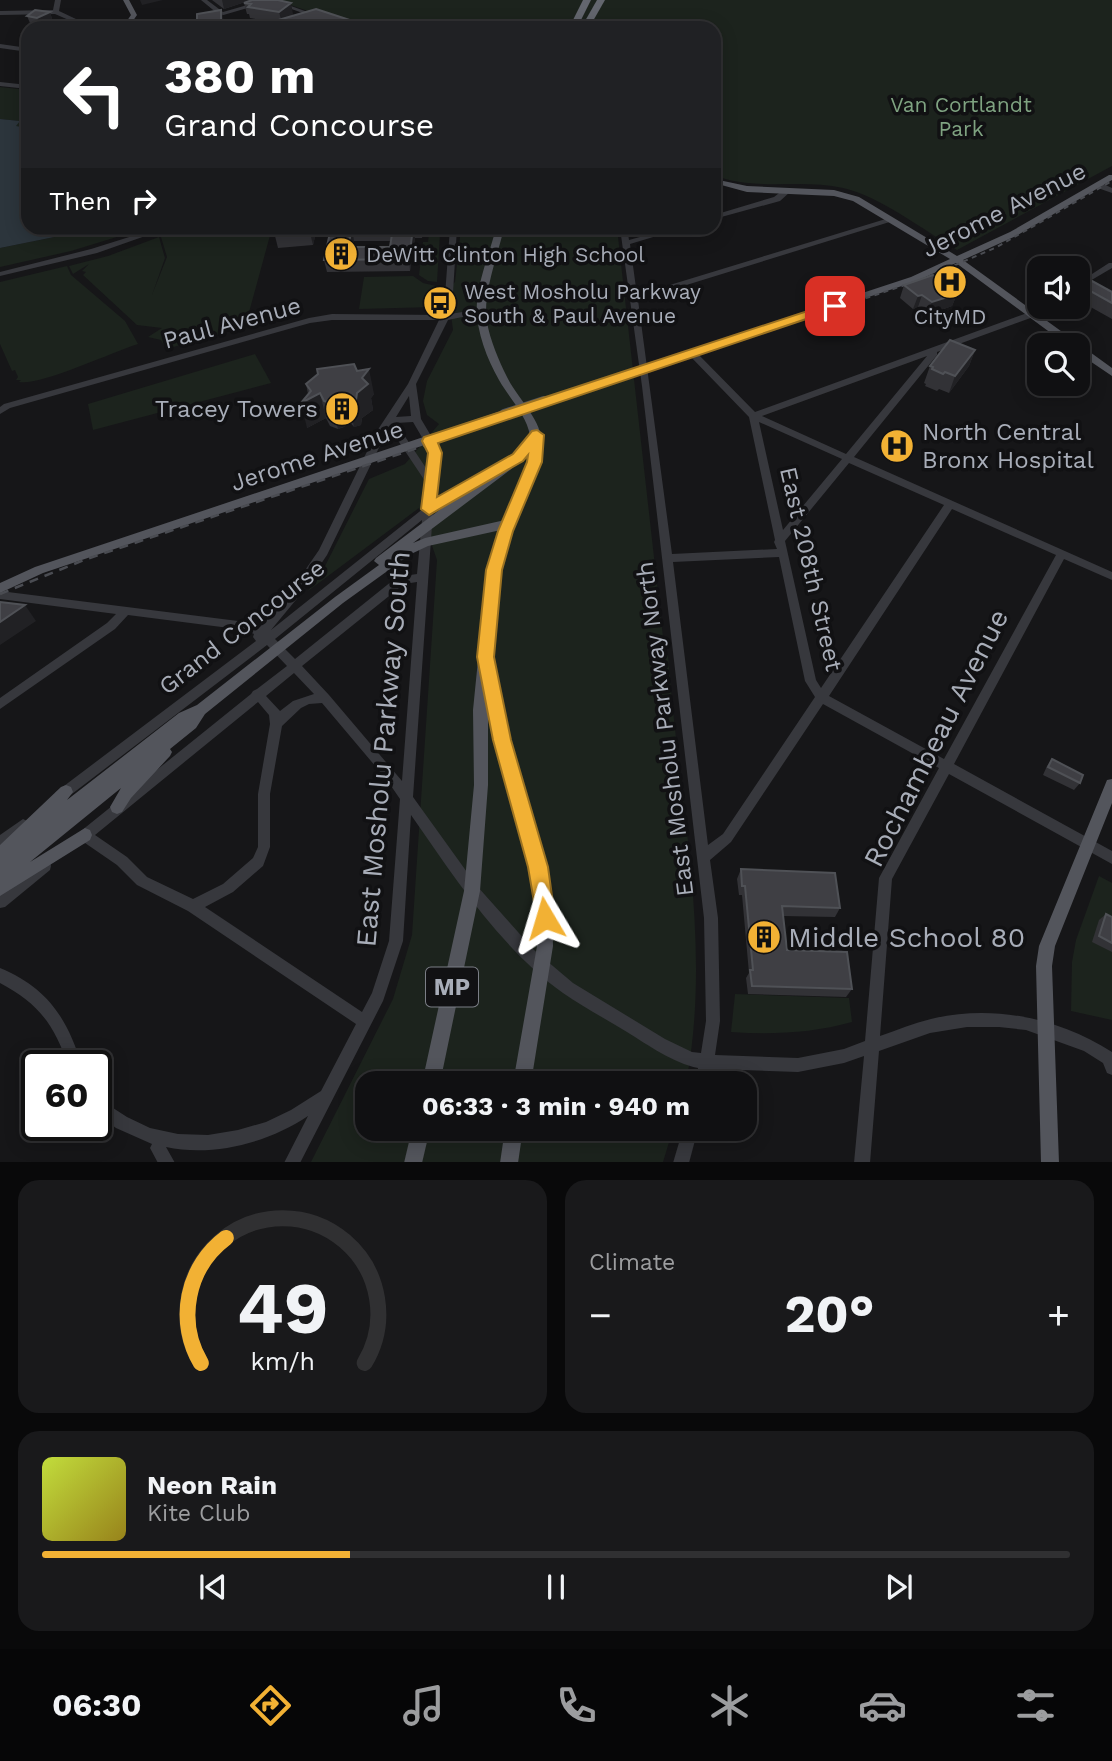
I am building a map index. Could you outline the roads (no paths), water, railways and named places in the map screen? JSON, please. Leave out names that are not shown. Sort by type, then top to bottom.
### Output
[{"type":"highway","points":[[576,21],[587,0]]},
{"type":"highway","points":[[589,21],[601,0]]},
{"type":"main road","points":[[127,0],[134,15],[130,21]]},
{"type":"main road","name":"Jerome Avenue","points":[[0,588],[39,570],[915,279],[1013,234],[1112,177]]},
{"type":"main road","points":[[721,183],[747,190],[845,195],[959,261],[1027,310]]},
{"type":"main road","points":[[498,235],[481,311],[484,329],[494,360],[532,422],[537,435]]},
{"type":"main road","points":[[1040,319],[1059,333]]},
{"type":"main road","points":[[1090,356],[1112,373]]},
{"type":"main road","name":"Grand Concourse","points":[[339,600],[355,580],[518,457],[537,435]]},
{"type":"main road","name":"MP","points":[[434,1071],[472,891],[479,823],[480,710],[494,570],[508,524],[535,462],[537,435]]},
{"type":"main road","name":"Grand Concourse","points":[[0,876],[191,723],[202,709],[339,600],[407,551],[425,542],[508,524]]},
{"type":"main road","name":"MP","points":[[486,657],[502,740],[524,810],[542,886],[545,933],[542,967],[524,1071]]},
{"type":"main road","name":"Grand Concourse","points":[[0,862],[184,717],[202,709]]},
{"type":"main road","points":[[117,807],[126,793],[191,723]]},
{"type":"main road","points":[[1049,1162],[1044,966],[1047,946],[1112,785]]},
{"type":"main road","points":[[0,856],[66,792]]},
{"type":"main road","points":[[0,889],[85,835]]},
{"type":"main road","points":[[413,1162],[418,1141]]},
{"type":"main road","points":[[509,1162],[512,1141]]},
{"type":"street","points":[[56,12],[58,0]]},
{"type":"street","points":[[204,0],[222,14]]},
{"type":"street","points":[[198,21],[270,0],[327,20]]},
{"type":"street","points":[[0,13],[56,12],[76,21]]},
{"type":"street","points":[[304,21],[318,17]]},
{"type":"street","points":[[0,46],[21,49]]},
{"type":"street","points":[[0,85],[21,86]]},
{"type":"street","points":[[1098,185],[1112,191]]},
{"type":"street","points":[[721,215],[777,199],[786,192]]},
{"type":"street","points":[[634,299],[892,220]]},
{"type":"street","points":[[0,274],[87,253],[142,235]]},
{"type":"street","points":[[265,635],[323,552],[389,420],[412,384],[440,329],[448,309],[453,235]]},
{"type":"street","name":"East Mosholu Parkway North","points":[[625,235],[704,857],[714,971],[713,1033],[706,1071]]},
{"type":"street","points":[[627,243],[655,235]]},
{"type":"street","points":[[1090,279],[1112,265]]},
{"type":"street","name":"Paul Avenue","points":[[0,411],[20,402],[309,321],[332,317],[443,318],[481,311]]},
{"type":"street","points":[[753,416],[1027,316]]},
{"type":"street","points":[[667,558],[780,547],[936,351]]},
{"type":"street","points":[[693,354],[753,416],[1112,576]]},
{"type":"street","points":[[905,362],[912,367],[915,377]]},
{"type":"street","points":[[412,384],[416,419],[429,441]]},
{"type":"street","name":"East 208th Street","points":[[753,416],[811,681],[821,697],[1112,858]]},
{"type":"street","points":[[389,420],[416,419]]},
{"type":"street","points":[[389,420],[432,485]]},
{"type":"street","name":"East Mosholu Parkway South","points":[[292,1162],[384,984],[396,941],[425,542],[435,451],[429,441]]},
{"type":"street","name":"Grand Concourse","points":[[0,843],[231,667],[265,635],[429,509],[518,457]]},
{"type":"street","points":[[704,857],[727,838],[951,503]]},
{"type":"street","name":"Rochambeau Avenue","points":[[862,1162],[886,878],[1062,553]]},
{"type":"street","points":[[0,902],[401,580],[423,577]]},
{"type":"street","points":[[0,595],[246,626],[265,635],[325,698],[407,799],[472,891],[542,967],[568,988],[640,1034],[680,1055],[708,1062],[799,1065],[830,1060],[871,1048],[930,1026],[967,1020],[1014,1021],[1098,1050],[1108,1058],[1112,1068]]},
{"type":"street","points":[[0,704],[111,626],[125,612]]},
{"type":"street","points":[[193,906],[228,888],[258,862],[264,848],[265,784],[276,724],[275,713],[257,694]]},
{"type":"street","points":[[276,724],[299,702],[308,698],[325,698]]},
{"type":"street","points":[[85,835],[122,861],[142,881],[193,906],[365,1022]]},
{"type":"street","points":[[0,975],[24,986],[44,1002],[68,1040],[71,1050]]},
{"type":"street","points":[[112,1122],[131,1135],[158,1148],[188,1153],[218,1151],[246,1143],[294,1119],[326,1095]]},
{"type":"street","points":[[681,1162],[687,1141]]},
{"type":"street","points":[[158,1148],[166,1162]]},
{"type":"railway","points":[[451,437],[923,279],[997,247],[1112,181]]},
{"type":"railway","points":[[0,594],[84,560],[456,435]]},
{"type":"place","name":"DeWitt Clinton High School","points":[[341,254]]},
{"type":"place","name":"CityMD","points":[[950,282]]},
{"type":"place","name":"West Mosholu Parkway South & Paul Avenue","points":[[440,303]]},
{"type":"place","name":"Tracey Towers","points":[[342,409]]},
{"type":"place","name":"North Central Bronx Hospital","points":[[897,446]]},
{"type":"place","name":"Middle School 80","points":[[764,937]]},
{"type":"park label","name":"Van Cortlandt Park","points":[[961,116]]}]
